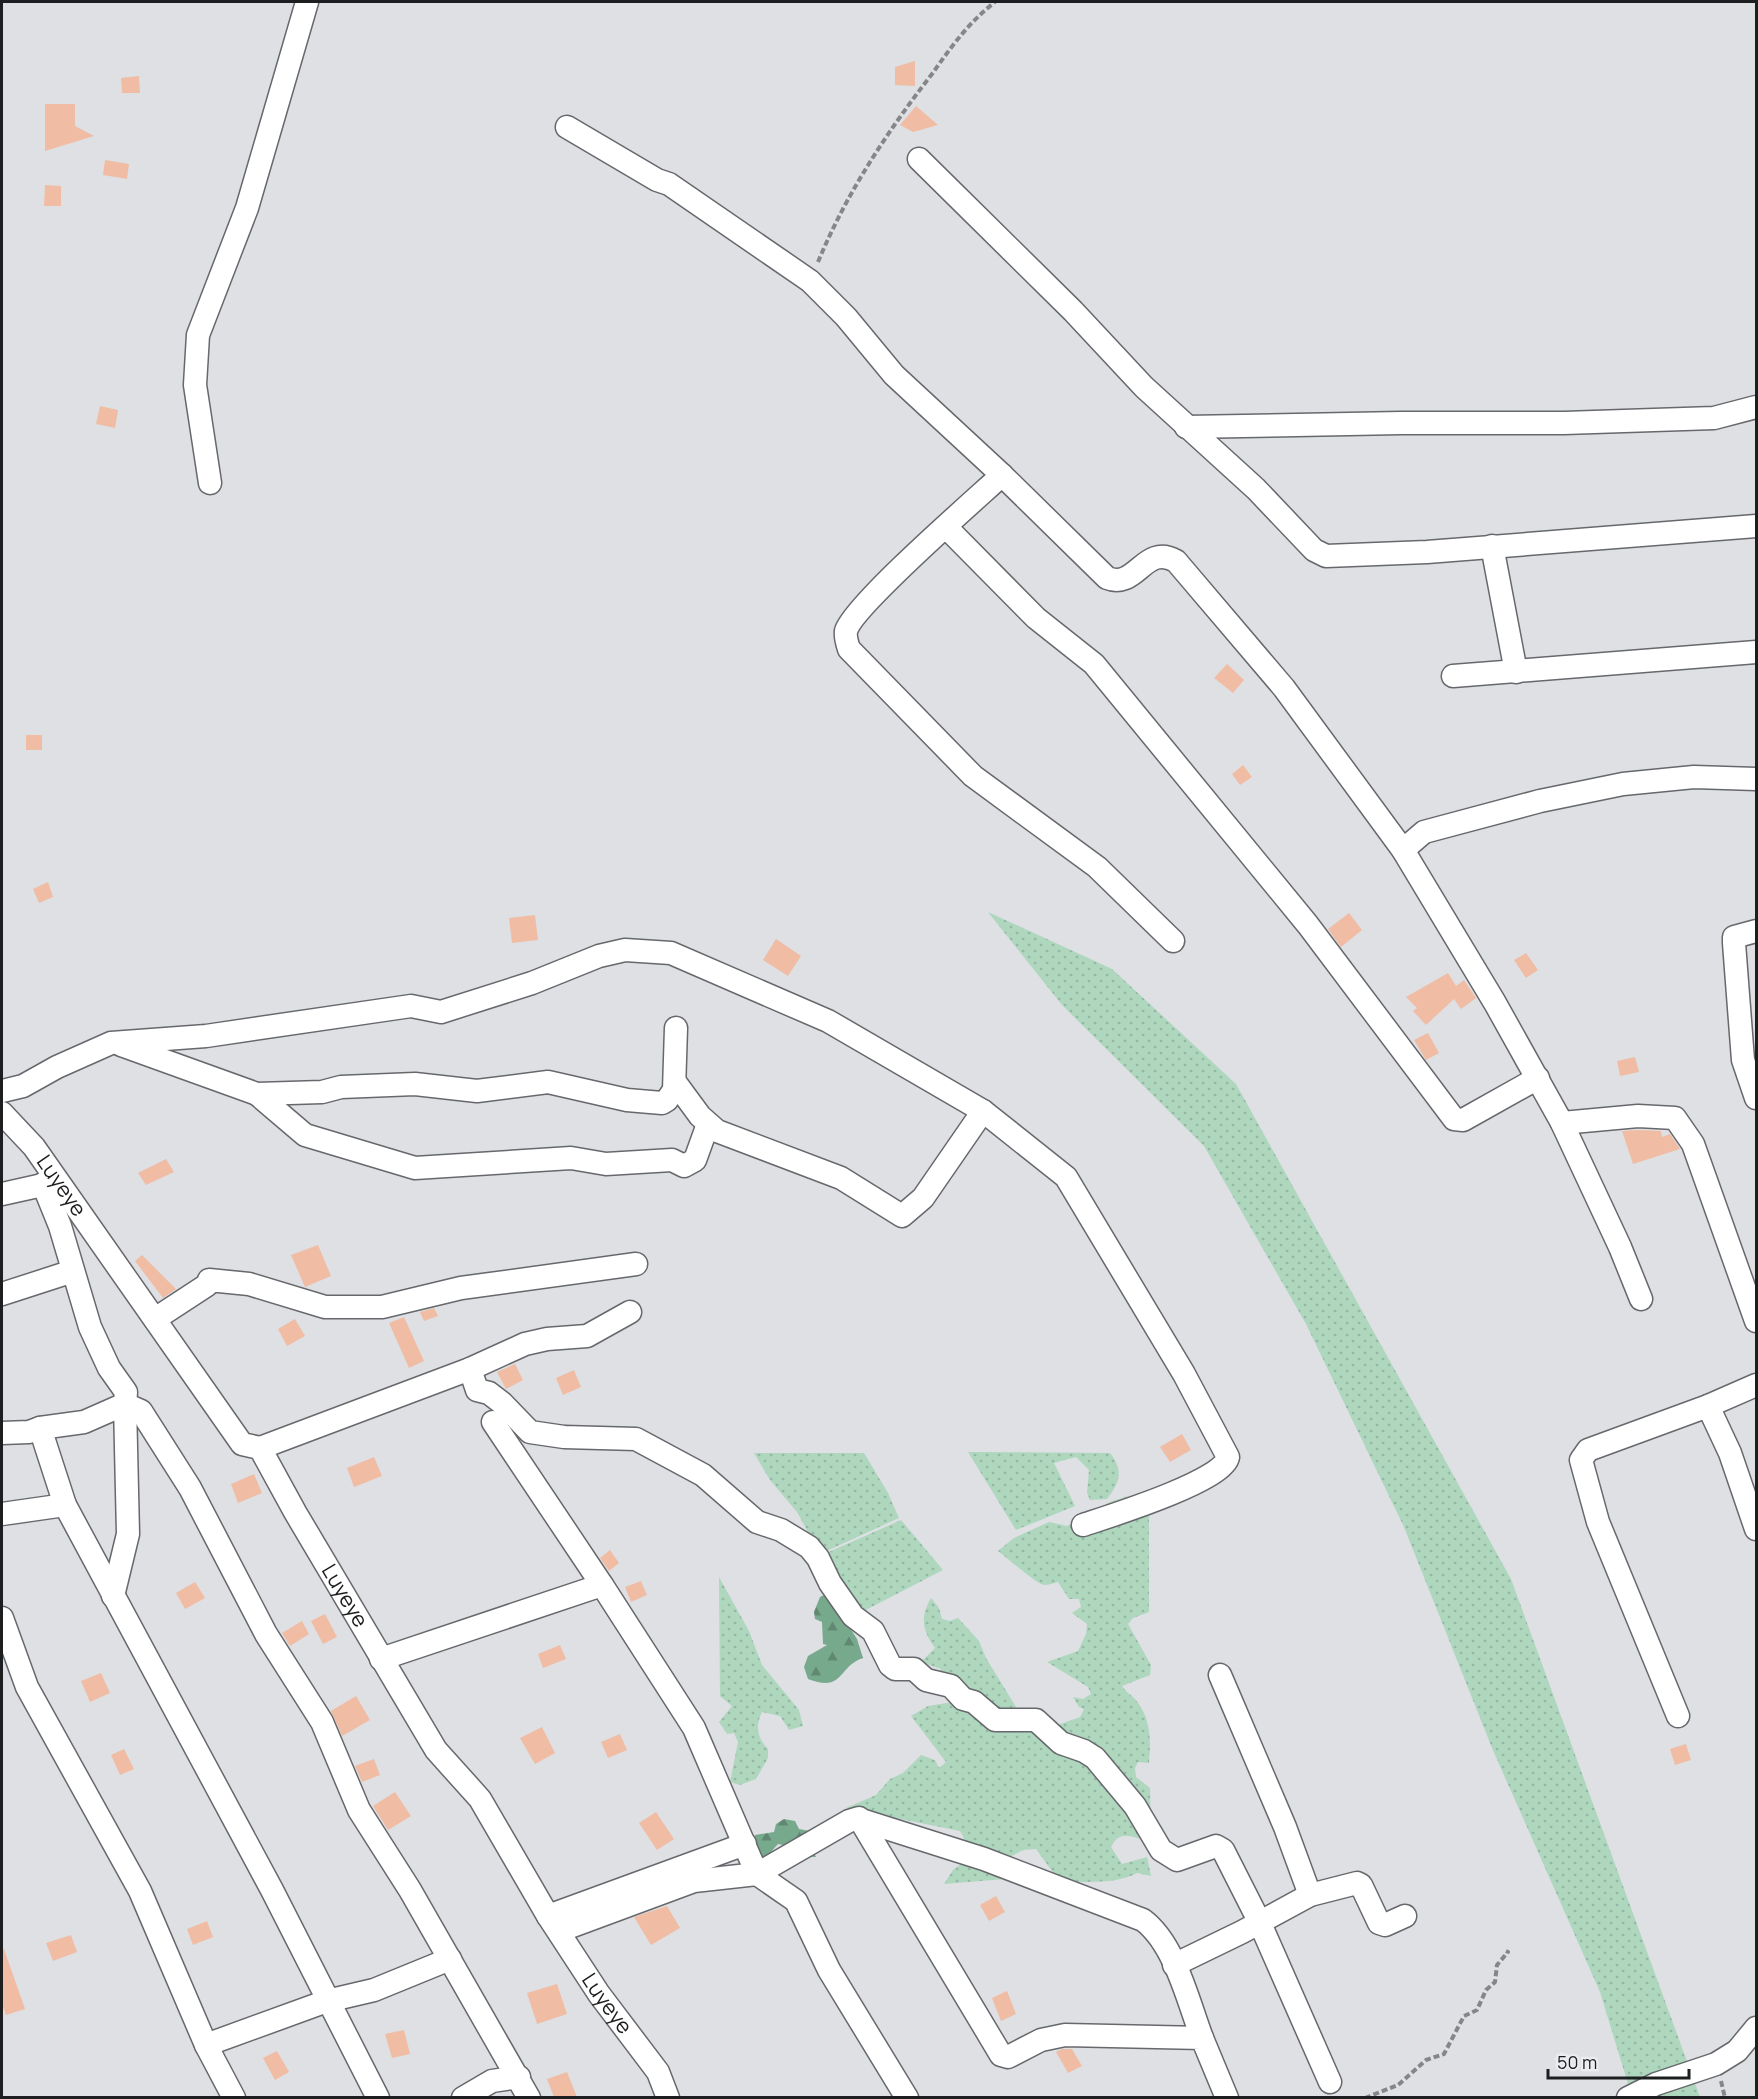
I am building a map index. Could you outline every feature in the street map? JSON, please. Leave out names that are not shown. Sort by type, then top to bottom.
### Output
[{"type":"street","points":[[210,483],[195,385],[198,335],[247,208],[307,2]]},
{"type":"street","points":[[567,127],[657,180],[669,184],[810,281],[846,316],[894,375],[1002,475],[1107,578],[1115,581],[1125,579],[1156,555],[1166,555],[1176,561],[1284,688],[1403,850],[1538,1078],[1562,1123],[1616,1238],[1641,1299]]},
{"type":"street","points":[[919,159],[1073,311],[1186,427],[1256,489],[1314,550],[1326,556],[1756,526]]},
{"type":"street","points":[[1186,427],[1564,423],[1714,418],[1756,407]]},
{"type":"street","points":[[1002,475],[896,574],[851,621],[846,632],[849,649],[973,776],[1097,867],[1173,941]]},
{"type":"street","points":[[946,527],[1036,618],[1094,664],[1308,925],[1454,1119],[1463,1120],[1538,1078]]},
{"type":"street","points":[[1492,546],[1516,672]]},
{"type":"street","points":[[1453,676],[1756,652]]},
{"type":"street","points":[[1403,850],[1424,832],[1540,801],[1623,784],[1694,777],[1756,779]]},
{"type":"street","points":[[1756,931],[1734,937],[1743,1060],[1756,1098]]},
{"type":"street","points":[[2,1091],[23,1086],[57,1067],[111,1044],[141,1039],[206,1036],[411,1006],[441,1012],[532,982],[599,956],[625,950],[667,952],[828,1021],[983,1111],[1066,1177],[1184,1374],[1228,1457],[1223,1467],[1169,1496],[1083,1525]]},
{"type":"street","points":[[111,1044],[143,1052],[201,1076],[256,1094],[322,1092],[341,1087],[405,1085],[450,1086],[477,1091],[548,1082],[627,1100],[662,1103],[673,1094],[676,1029]]},
{"type":"street","points":[[675,1082],[708,1124],[733,1140],[782,1155],[841,1178],[902,1216],[923,1198],[983,1111]]},
{"type":"street","points":[[256,1094],[305,1135],[415,1168],[571,1158],[606,1164],[672,1160],[684,1166],[695,1160],[708,1124]]},
{"type":"street","name":"Luyeye","points":[[2,1113],[34,1147],[51,1183],[155,1319],[242,1444],[260,1448],[295,1512],[436,1750],[480,1799],[553,1924],[599,1994],[658,2072],[668,2097]]},
{"type":"street","points":[[1562,1123],[1638,1116],[1675,1118],[1693,1144],[1756,1321]]},
{"type":"street","points":[[2,1194],[51,1183],[60,1226],[90,1327],[109,1368],[126,1392],[128,1534],[113,1596]]},
{"type":"street","points":[[155,1319],[207,1286],[208,1280],[258,1286],[265,1291],[325,1307],[382,1307],[460,1288],[636,1264]]},
{"type":"street","points":[[2,1294],[73,1271]]},
{"type":"street","points":[[260,1448],[470,1369],[525,1344],[546,1339],[587,1336],[630,1312]]},
{"type":"street","points":[[470,1369],[477,1390],[496,1398],[530,1432],[564,1437],[636,1439],[703,1475],[757,1522],[781,1530],[809,1546],[818,1557],[830,1583],[853,1616],[873,1631],[890,1665],[896,1668],[914,1668],[926,1680],[951,1686],[963,1699],[974,1702],[995,1720],[1036,1720],[1060,1743],[1084,1751],[1095,1758],[1135,1806],[1161,1851],[1169,1857],[1177,1860],[1216,1846],[1223,1850],[1260,1922],[1330,2082]]},
{"type":"street","points":[[1678,1716],[1598,1522],[1581,1460],[1588,1450],[1708,1406],[1756,1385]]},
{"type":"street","points":[[2,1433],[29,1432],[40,1428],[84,1422],[125,1404],[141,1411],[190,1488],[266,1634],[322,1722],[360,1810],[450,1959],[529,2097]]},
{"type":"street","points":[[1708,1406],[1730,1453],[1756,1529]]},
{"type":"street","points":[[493,1422],[694,1728],[757,1874],[796,1901],[829,1970],[907,2097]]},
{"type":"street","points":[[40,1428],[64,1505],[272,1890],[378,2097]]},
{"type":"street","points":[[2,1514],[64,1505]]},
{"type":"street","points":[[381,1659],[602,1585]]},
{"type":"street","points":[[2,1618],[27,1687],[140,1891],[206,2045],[234,2097]]},
{"type":"street","points":[[1220,1675],[1285,1827],[1310,1894]]},
{"type":"street","points":[[553,1924],[694,1881],[757,1874],[858,1818],[993,1862],[1143,1920],[1159,1936],[1187,1994],[1202,2038],[1227,2097]]},
{"type":"street","points":[[861,1820],[1001,2055],[1008,2056],[1041,2040],[1065,2035],[1202,2038]]},
{"type":"street","points":[[553,1924],[745,1844]]},
{"type":"street","points":[[1173,1965],[1260,1922],[1310,1894],[1357,1883],[1379,1923],[1385,1925],[1405,1916]]},
{"type":"street","points":[[206,2045],[327,2001],[374,1990],[450,1959]]},
{"type":"street","points":[[1628,2097],[1656,2084],[1716,2064],[1737,2051],[1756,2028]]},
{"type":"street","points":[[463,2097],[492,2081],[519,2078]]},
{"type":"path","points":[[810,281],[833,225],[891,126],[973,19],[995,2]]},
{"type":"path","points":[[1365,2097],[1398,2085],[1426,2060],[1444,2054],[1464,2016],[1477,2010],[1486,1990],[1496,1982],[1497,1965],[1508,1952],[1506,1951]]},
{"type":"green space","points":[[988,912],[1112,969],[1236,1084],[1511,1579],[1700,2097],[1632,2097],[1600,1992],[1492,1748],[1404,1527],[1306,1324],[1204,1146],[1062,1005]]},
{"type":"green space","points":[[968,1452],[1110,1453],[1117,1465],[1119,1476],[1107,1499],[1090,1500],[1087,1493],[1089,1470],[1076,1457],[1054,1463],[1075,1506],[1016,1530]]},
{"type":"green space","points":[[754,1453],[864,1453],[888,1493],[899,1518],[820,1554],[797,1512],[770,1480]]},
{"type":"green space","points":[[1149,1490],[1149,1612],[1133,1618],[1128,1624],[1151,1665],[1150,1675],[1122,1686],[1140,1706],[1149,1730],[1149,1763],[1138,1762],[1135,1768],[1136,1777],[1150,1788],[1151,1842],[1124,1836],[1119,1837],[1111,1847],[1122,1864],[1147,1857],[1151,1876],[1137,1873],[1110,1881],[1060,1882],[1036,1849],[1023,1850],[1004,1860],[1017,1878],[944,1884],[953,1870],[973,1855],[960,1831],[846,1808],[876,1795],[890,1779],[903,1773],[921,1755],[935,1760],[939,1768],[946,1762],[911,1716],[928,1706],[959,1701],[937,1679],[941,1669],[921,1662],[935,1648],[925,1629],[924,1617],[927,1605],[931,1598],[939,1608],[942,1619],[950,1621],[958,1618],[979,1641],[986,1658],[1019,1712],[1047,1729],[1080,1717],[1084,1709],[1079,1707],[1073,1697],[1083,1699],[1091,1694],[1088,1687],[1047,1662],[1078,1651],[1086,1634],[1087,1624],[1072,1613],[1081,1607],[1079,1599],[1069,1599],[1058,1582],[1041,1584],[998,1551],[1014,1538],[1049,1522],[1067,1526],[1112,1501]]},
{"type":"green space","points":[[901,1520],[943,1570],[856,1615],[822,1555]]},
{"type":"green space","points":[[719,1577],[749,1631],[762,1665],[799,1710],[803,1726],[789,1730],[780,1716],[762,1712],[758,1722],[758,1732],[768,1749],[768,1758],[756,1779],[740,1785],[730,1782],[738,1742],[734,1733],[727,1734],[719,1722],[732,1706],[720,1696]]},
{"type":"green space","points":[[828,1593],[857,1639],[863,1658],[855,1662],[835,1681],[828,1683],[808,1679],[804,1667],[808,1656],[827,1645],[823,1644],[822,1622],[815,1619],[814,1612],[820,1597]]},
{"type":"green space","points":[[784,1819],[795,1821],[799,1829],[810,1831],[809,1844],[816,1857],[806,1856],[778,1844],[769,1854],[780,1866],[780,1882],[755,1859],[755,1835],[774,1832],[776,1824]]},
{"type":"building","points":[[915,61],[915,86],[895,85],[895,67]]},
{"type":"building","points":[[139,76],[140,93],[122,93],[121,78]]},
{"type":"building","points":[[45,104],[75,104],[75,126],[94,136],[45,151]]},
{"type":"building","points":[[916,106],[938,125],[913,132],[900,125]]},
{"type":"building","points":[[105,160],[129,164],[127,179],[103,175]]},
{"type":"building","points":[[45,185],[61,186],[61,206],[44,206]]},
{"type":"building","points":[[100,406],[118,410],[115,428],[96,424]]},
{"type":"building","points":[[1227,664],[1244,680],[1233,693],[1214,678]]},
{"type":"building","points":[[26,735],[42,735],[42,750],[26,750]]},
{"type":"building","points":[[1243,765],[1252,777],[1240,785],[1232,774]]},
{"type":"building","points":[[48,882],[53,897],[39,903],[33,889]]},
{"type":"building","points":[[1349,913],[1362,930],[1341,947],[1328,929]]},
{"type":"building","points":[[535,915],[538,940],[512,943],[509,918]]},
{"type":"building","points":[[776,939],[801,956],[788,976],[763,960]]},
{"type":"building","points":[[1526,953],[1538,970],[1526,978],[1514,960]]},
{"type":"building","points":[[1448,973],[1456,986],[1464,980],[1476,998],[1461,1009],[1454,999],[1426,1025],[1413,1011],[1417,1008],[1406,997]]},
{"type":"building","points":[[1428,1033],[1439,1053],[1426,1060],[1414,1040]]},
{"type":"building","points":[[1635,1057],[1639,1072],[1620,1076],[1617,1061]]},
{"type":"building","points":[[1622,1131],[1661,1131],[1662,1137],[1670,1134],[1680,1149],[1633,1164]]},
{"type":"building","points":[[166,1159],[174,1172],[146,1185],[138,1173]]},
{"type":"building","points":[[318,1245],[331,1276],[305,1287],[291,1255]]},
{"type":"building","points":[[142,1255],[176,1289],[163,1298],[135,1261]]},
{"type":"building","points":[[434,1308],[438,1316],[424,1321],[420,1312]]},
{"type":"building","points":[[404,1317],[424,1361],[409,1368],[389,1323]]},
{"type":"building","points":[[295,1319],[305,1336],[287,1346],[278,1329]]},
{"type":"building","points":[[515,1364],[523,1380],[506,1389],[497,1372]]},
{"type":"building","points":[[574,1370],[581,1387],[563,1395],[556,1378]]},
{"type":"building","points":[[1182,1434],[1191,1450],[1170,1462],[1160,1447]]},
{"type":"building","points":[[374,1457],[382,1476],[354,1487],[347,1468]]},
{"type":"building","points":[[254,1474],[262,1493],[238,1503],[231,1484]]},
{"type":"building","points":[[610,1550],[619,1563],[609,1571],[600,1558]]},
{"type":"building","points":[[641,1581],[647,1595],[631,1602],[625,1587]]},
{"type":"building","points":[[195,1582],[205,1598],[185,1609],[176,1593]]},
{"type":"building","points":[[325,1614],[337,1637],[323,1644],[311,1621]]},
{"type":"building","points":[[302,1621],[309,1634],[290,1646],[282,1633]]},
{"type":"building","points":[[560,1645],[566,1659],[543,1668],[538,1654]]},
{"type":"building","points":[[101,1673],[110,1693],[90,1702],[81,1681]]},
{"type":"building","points":[[356,1696],[370,1720],[342,1736],[331,1711]]},
{"type":"building","points":[[542,1727],[555,1753],[535,1764],[520,1738]]},
{"type":"building","points":[[620,1734],[627,1750],[608,1758],[601,1742]]},
{"type":"building","points":[[1686,1744],[1691,1760],[1675,1765],[1670,1749]]},
{"type":"building","points":[[124,1749],[134,1769],[120,1775],[111,1755]]},
{"type":"building","points":[[374,1759],[380,1775],[362,1782],[355,1766]]},
{"type":"building","points":[[395,1792],[411,1816],[388,1830],[373,1806]]},
{"type":"building","points":[[656,1812],[674,1839],[657,1850],[639,1823]]},
{"type":"building","points":[[996,1896],[1005,1912],[989,1921],[980,1905]]},
{"type":"building","points":[[667,1906],[680,1928],[651,1945],[634,1917]]},
{"type":"building","points":[[207,1921],[213,1937],[193,1945],[187,1929]]},
{"type":"building","points":[[71,1935],[77,1952],[53,1961],[46,1943]]},
{"type":"building","points":[[2,1949],[4,1949],[25,2009],[6,2015],[2,2004]]},
{"type":"building","points":[[557,1984],[567,2014],[537,2024],[527,1993]]},
{"type":"building","points":[[1007,1991],[1016,2014],[1001,2021],[992,1998]]},
{"type":"building","points":[[404,2030],[410,2054],[392,2058],[385,2034]]},
{"type":"building","points":[[1062,2049],[1072,2049],[1082,2066],[1068,2073],[1056,2052]]},
{"type":"building","points":[[277,2051],[289,2072],[275,2080],[263,2058]]},
{"type":"building","points":[[567,2072],[577,2097],[554,2097],[547,2079]]}]
